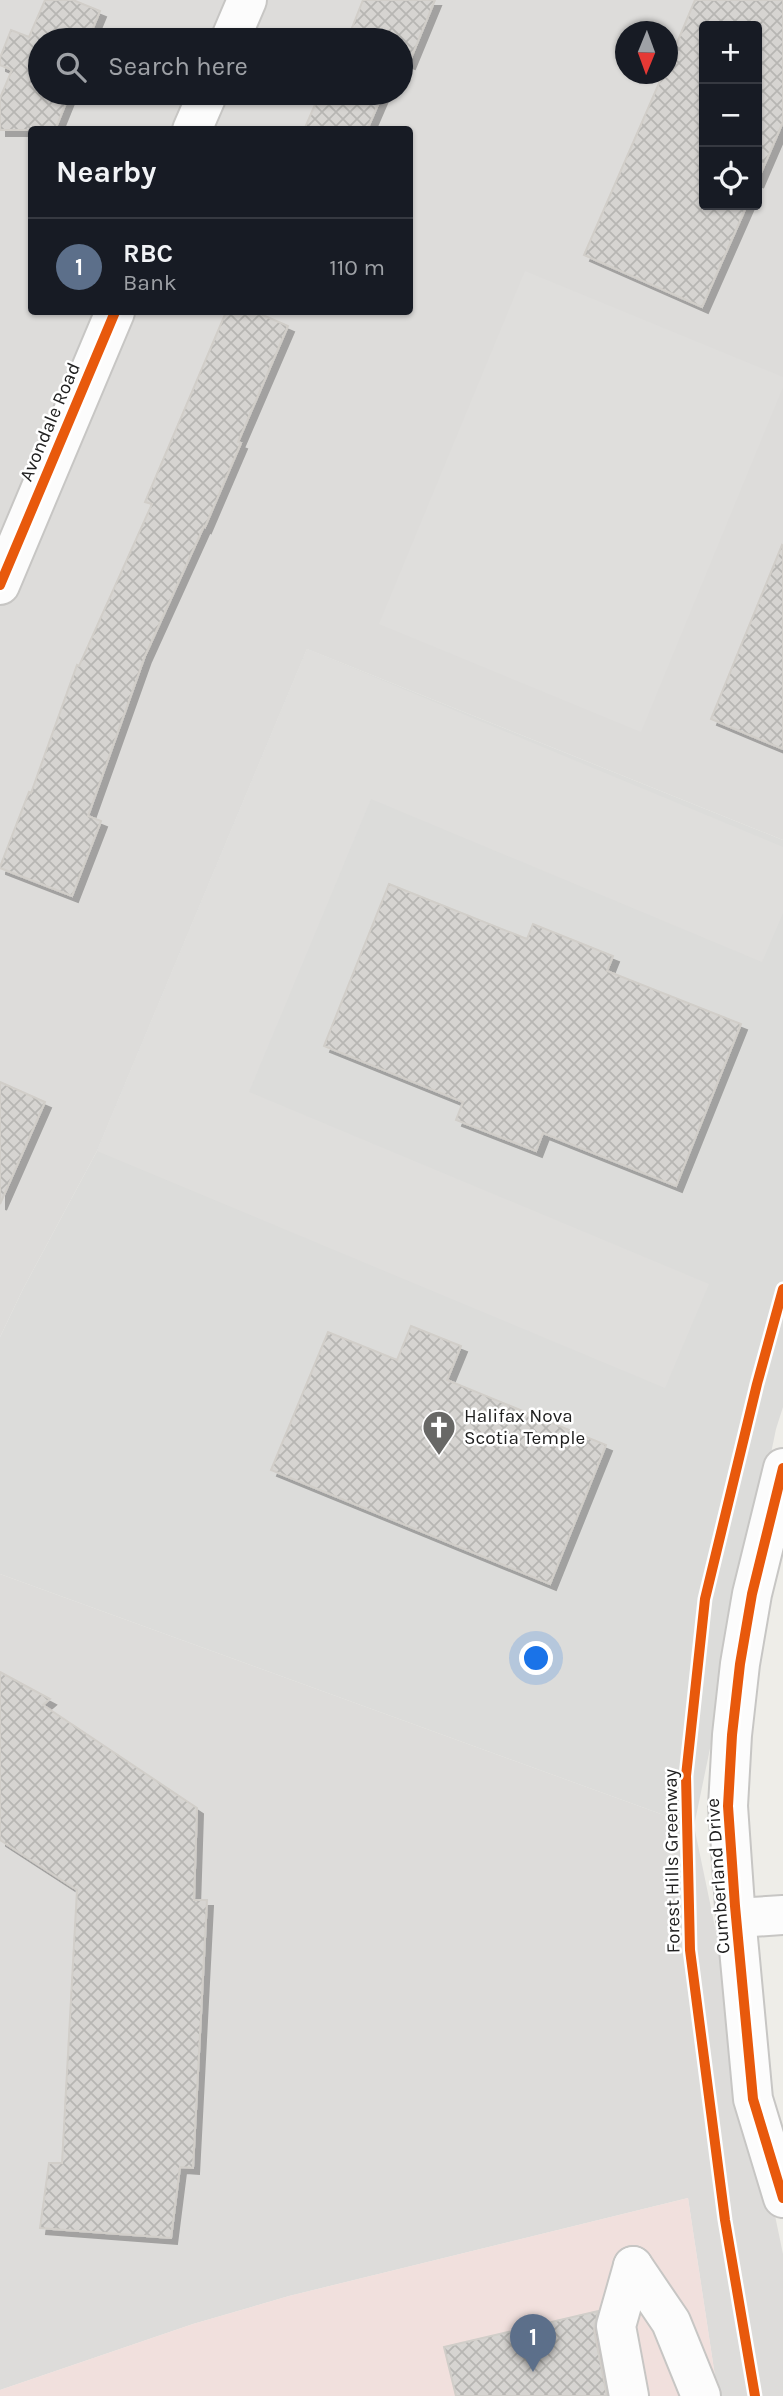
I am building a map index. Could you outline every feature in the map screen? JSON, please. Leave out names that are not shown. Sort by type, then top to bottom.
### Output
[{"type":"street","points":[[235,28],[247,0]]},
{"type":"street","points":[[194,126],[203,105]]},
{"type":"street","name":"Avondale Road","points":[[0,585],[114,315]]},
{"type":"street","name":"Cumberland Drive","points":[[783,1468],[777,1515],[752,1594],[732,1735],[729,1806],[736,1918],[753,2099],[783,2198]]},
{"type":"street","points":[[736,1918],[783,1915]]},
{"type":"street","points":[[629,2396],[616,2326],[633,2266],[671,2322],[701,2396]]},
{"type":"shaded area","points":[[0,0],[783,0],[783,840],[307,649],[97,1151],[0,1337]]},
{"type":"shaded area","points":[[525,271],[783,377],[783,387],[641,732],[379,624]]},
{"type":"shaded area","points":[[307,649],[783,840],[783,1407],[776,1429],[694,1826],[0,1574],[0,1337],[97,1151]]},
{"type":"shaded area","points":[[307,649],[783,847],[783,913],[762,962],[371,799],[249,1092],[709,1284],[665,1388],[97,1151]]},
{"type":"shaded area","points":[[0,1574],[694,1826],[783,2254],[783,2396],[718,2396],[688,2198],[289,2296],[193,2324],[0,2390]]},
{"type":"shaded area","points":[[688,2198],[718,2396],[0,2396],[0,2390],[193,2324],[289,2296]]},
{"type":"building","points":[[45,0],[73,0],[100,11],[93,28],[33,28]]},
{"type":"building","points":[[363,0],[435,0],[413,53],[413,28],[352,28]]},
{"type":"building","points":[[695,0],[783,0],[783,122],[762,170],[762,21],[699,21],[699,210],[745,210],[702,307],[584,255],[659,84],[678,84],[678,40]]},
{"type":"building","points":[[11,30],[28,37],[28,105],[65,105],[57,126],[0,130],[0,98],[12,70],[0,65],[0,58]]},
{"type":"building","points":[[315,105],[378,105],[369,126],[306,126]]},
{"type":"building","points":[[225,315],[263,315],[288,326],[205,527],[145,656],[88,816],[101,821],[72,896],[0,867],[29,792],[31,793],[77,665],[79,666],[152,504],[145,502]]},
{"type":"building","points":[[783,546],[783,749],[711,719]]},
{"type":"building","points":[[389,884],[527,939],[533,924],[613,956],[607,971],[741,1024],[676,1186],[543,1133],[536,1151],[456,1120],[463,1102],[324,1046]]},
{"type":"building","points":[[0,1082],[45,1102],[0,1204]]},
{"type":"building","name":"Halifax Nova Scotia Temple","points":[[411,1326],[461,1346],[447,1380],[606,1445],[550,1584],[271,1470],[328,1332],[397,1360]]},
{"type":"building","points":[[0,1672],[50,1699],[43,1705],[197,1808],[194,1900],[207,1900],[193,2168],[180,2167],[171,2238],[40,2228],[49,2163],[62,2163],[77,1890],[0,1840]]},
{"type":"building","points":[[598,2311],[594,2330],[607,2396],[456,2396],[444,2347]]},
{"type":"cycle path","points":[[0,585],[114,315]]},
{"type":"cycle path","name":"Forest Hills Greenway","points":[[755,2396],[725,2220],[690,1950],[686,1776],[705,1599],[783,1289]]},
{"type":"cycle path","points":[[783,1468],[752,1594],[740,1664],[728,1806],[753,2099],[783,2198]]},
{"type":"place","name":"Halifax Nova Scotia Temple","points":[[439,1457]]},
{"type":"place","name":"RBC","points":[[533,2372]]}]
